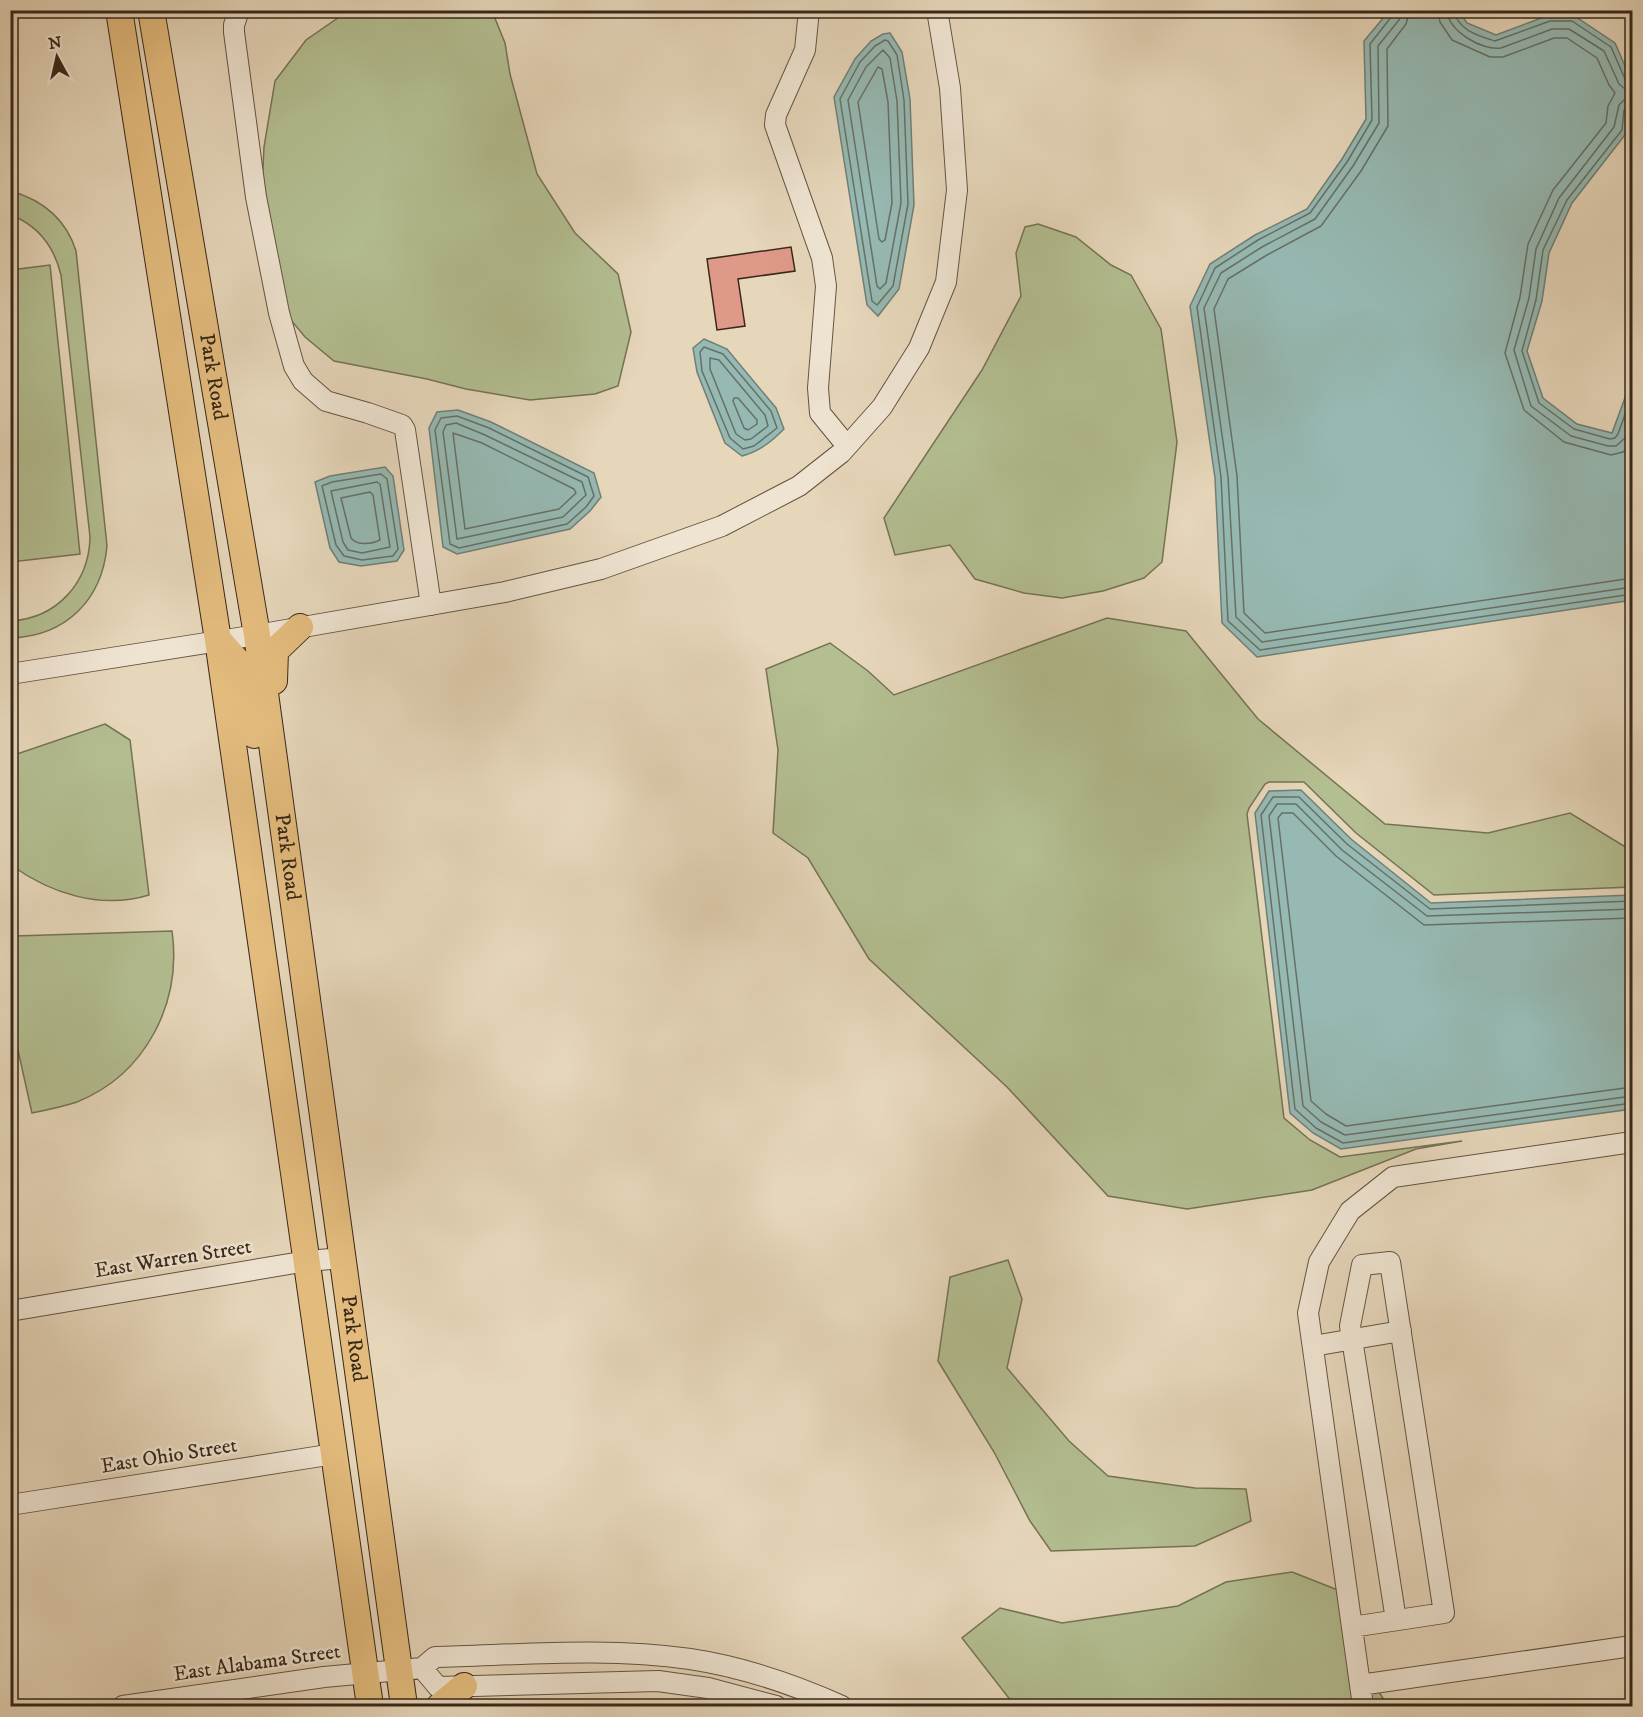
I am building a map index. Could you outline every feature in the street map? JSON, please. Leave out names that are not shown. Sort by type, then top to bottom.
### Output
[{"type":"main road","name":"Park Road","points":[[119,10],[218,640],[370,1707]]},
{"type":"main road","name":"Park Road","points":[[151,10],[257,634],[376,1509],[410,1669],[404,1707]]},
{"type":"main road","points":[[177,375],[191,399],[208,478],[224,593],[257,634]]},
{"type":"main road","points":[[290,881],[291,823],[274,678],[275,651],[300,627]]},
{"type":"main road","points":[[218,640],[238,662],[246,686],[269,817],[290,881]]},
{"type":"main road","points":[[307,1261],[325,1278],[332,1300],[358,1468],[376,1509]]},
{"type":"main road","points":[[366,1673],[381,1686],[389,1707]]},
{"type":"main road","points":[[440,1707],[464,1686]]},
{"type":"street","points":[[239,10],[234,32],[256,197],[279,313],[294,366],[303,381],[326,401],[402,425],[405,430],[432,605]]},
{"type":"street","points":[[809,10],[805,50],[776,116],[775,126],[822,258],[826,286],[818,388],[820,413],[847,446]]},
{"type":"street","points":[[10,674],[505,592],[601,569],[722,526],[799,486],[847,446],[882,406],[919,348],[946,282],[957,190],[950,88],[937,10]]},
{"type":"street","points":[[1363,1707],[1308,1313],[1319,1262],[1350,1211],[1393,1177],[1632,1142]]},
{"type":"street","name":"East Warren Street","points":[[10,1311],[307,1261],[343,1258]]},
{"type":"street","points":[[1352,1627],[1444,1613],[1390,1262],[1362,1265],[1350,1326],[1396,1620]]},
{"type":"street","points":[[1313,1346],[1401,1331]]},
{"type":"street","name":"East Ohio Street","points":[[10,1505],[334,1454]]},
{"type":"street","points":[[1360,1685],[1632,1646]]},
{"type":"street","name":"East Alabama Street","points":[[123,1707],[226,1698],[366,1673],[410,1669],[435,1657],[625,1653],[679,1658],[752,1672],[800,1687],[842,1707]]},
{"type":"street","points":[[410,1669],[438,1687],[658,1681],[708,1688],[776,1707]]},
{"type":"green space","points":[[348,11],[492,11],[505,43],[510,74],[537,174],[575,233],[618,274],[631,332],[618,386],[595,394],[530,400],[466,389],[334,361],[305,337],[290,319],[261,208],[264,147],[275,81],[306,40]]},
{"type":"green space","points":[[11,191],[33,200],[51,212],[66,229],[76,251],[107,546],[98,583],[78,612],[48,630],[31,636],[11,638],[11,621],[43,613],[56,605],[77,583],[84,569],[90,537],[61,275],[54,255],[44,238],[30,225],[11,215]]},
{"type":"green space","points":[[1038,224],[1076,237],[1111,265],[1131,275],[1161,329],[1177,442],[1162,562],[1144,578],[1103,591],[1062,598],[1024,593],[975,579],[950,545],[895,555],[884,518],[982,370],[1021,296],[1016,253],[1025,227]]},
{"type":"green space","points":[[50,265],[80,554],[11,562],[11,270]]},
{"type":"green space","points":[[1107,618],[1186,631],[1258,719],[1385,824],[1488,833],[1570,813],[1632,851],[1632,887],[1434,895],[1356,833],[1304,782],[1269,782],[1265,784],[1249,808],[1247,814],[1284,1118],[1310,1140],[1340,1157],[1462,1141],[1416,1149],[1312,1190],[1187,1209],[1108,1196],[1007,1087],[869,959],[808,858],[773,833],[778,750],[766,669],[830,643],[868,671],[894,695]]},
{"type":"green space","points":[[105,724],[130,740],[149,895],[112,901],[59,891],[42,884],[11,865],[11,756]]},
{"type":"green space","points":[[172,931],[174,958],[165,1009],[140,1055],[122,1074],[101,1090],[77,1102],[32,1113],[11,1019],[11,941],[15,936]]},
{"type":"green space","points":[[1008,1260],[1022,1299],[1007,1368],[1069,1441],[1108,1476],[1195,1488],[1246,1489],[1251,1521],[1195,1546],[1051,1551],[1030,1521],[994,1452],[938,1361],[950,1277]]},
{"type":"green space","points":[[1292,1572],[1338,1590],[1345,1639],[1388,1706],[1015,1706],[962,1638],[1000,1608],[1062,1623],[1178,1606],[1226,1582]]},
{"type":"water","points":[[1389,11],[1459,11],[1467,23],[1496,35],[1549,15],[1573,15],[1615,43],[1632,82],[1628,131],[1572,203],[1549,253],[1542,301],[1527,351],[1543,398],[1577,424],[1612,433],[1632,385],[1632,600],[1257,657],[1222,623],[1215,478],[1190,306],[1210,264],[1255,235],[1307,209],[1342,159],[1366,119],[1364,41]]},
{"type":"water","points":[[890,33],[902,52],[910,99],[914,205],[899,289],[878,316],[867,305],[834,97],[855,59],[871,41]]},
{"type":"water","points":[[704,339],[727,349],[776,408],[784,429],[754,452],[742,456],[725,443],[697,372],[693,348]]},
{"type":"water","points":[[458,410],[491,422],[594,473],[601,497],[590,511],[570,529],[457,554],[443,547],[429,428],[437,412]]},
{"type":"water","points":[[385,467],[393,476],[404,550],[397,561],[361,566],[339,562],[330,548],[315,482],[330,476]]},
{"type":"water","points":[[1301,790],[1351,839],[1431,903],[1632,895],[1632,1109],[1341,1149],[1313,1133],[1290,1113],[1255,813],[1269,791]]},
{"type":"building","points":[[791,247],[795,271],[738,279],[745,326],[717,330],[707,259]]}]
